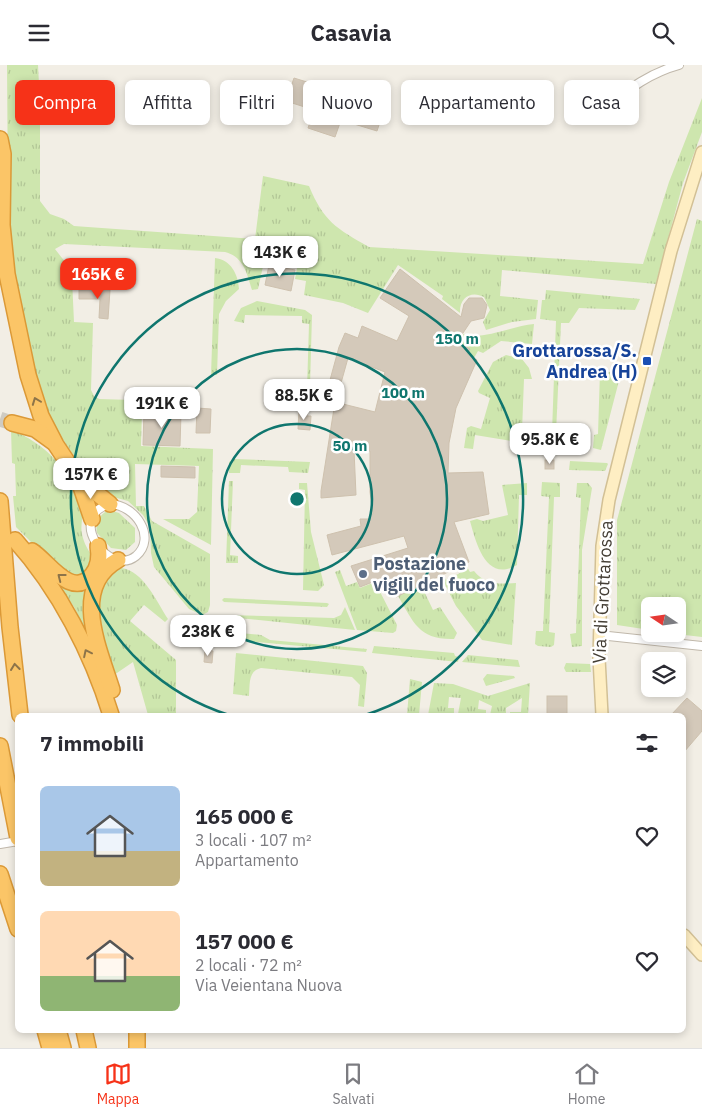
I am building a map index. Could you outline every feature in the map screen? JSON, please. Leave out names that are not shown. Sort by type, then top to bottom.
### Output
[{"type":"highway","points":[[0,139],[2,154],[2,225],[10,290],[33,393],[56,445],[78,478],[92,519]]},
{"type":"highway","points":[[12,423],[34,429],[56,445]]},
{"type":"highway","points":[[78,478],[110,504]]},
{"type":"highway","points":[[0,501],[10,627],[20,713]]},
{"type":"highway","points":[[98,546],[99,559],[95,571],[87,580],[76,584],[65,581],[39,556],[17,542],[46,581],[70,621],[90,659],[110,713]]},
{"type":"highway","points":[[118,559],[106,567],[96,580],[92,593],[91,610],[118,713]]},
{"type":"highway","points":[[0,746],[15,824]]},
{"type":"highway","points":[[0,874],[15,920]]},
{"type":"highway","points":[[47,1033],[50,1048]]},
{"type":"highway","points":[[59,1033],[63,1048]]},
{"type":"highway","points":[[85,1033],[88,1048]]},
{"type":"highway","points":[[137,1033],[137,1048]]},
{"type":"street","points":[[639,82],[661,70],[679,65]]},
{"type":"street","name":"Via di Grottarossa","points":[[602,713],[599,635],[602,546],[610,494],[671,251],[702,152]]},
{"type":"street","points":[[110,504],[131,511],[140,521],[143,534],[142,546],[136,556],[118,559],[106,555],[92,536],[92,519],[98,510],[110,504]]},
{"type":"street","points":[[599,635],[702,646]]},
{"type":"street","points":[[0,844],[15,840]]},
{"type":"street","points":[[686,937],[702,955]]},
{"type":"green space","points":[[7,65],[38,65],[39,80],[15,80],[15,125],[40,125],[40,201],[50,214],[64,219],[74,226],[255,239],[263,176],[309,186],[320,208],[332,223],[369,247],[643,264],[669,182],[702,98],[702,132],[683,183],[656,284],[502,270],[500,296],[538,300],[536,319],[512,322],[486,330],[483,322],[490,310],[484,297],[475,294],[464,299],[460,313],[442,299],[443,296],[398,265],[368,313],[343,303],[304,295],[306,281],[295,279],[297,268],[264,262],[258,289],[252,290],[241,262],[225,252],[64,244],[55,249],[69,267],[72,279],[74,322],[93,323],[91,390],[94,396],[99,399],[133,400],[132,407],[142,410],[141,446],[213,449],[211,545],[163,519],[189,519],[197,512],[199,466],[135,464],[136,506],[144,506],[152,521],[210,554],[210,605],[208,612],[202,615],[189,609],[154,567],[151,553],[150,527],[143,515],[128,501],[113,497],[90,480],[56,429],[40,400],[11,259],[8,200]]},
{"type":"green space","points":[[697,219],[702,221],[702,637],[686,635],[686,597],[641,597],[641,629],[617,625],[617,520]]},
{"type":"green space","points":[[215,258],[221,259],[233,269],[239,289],[226,301],[219,314],[217,375],[211,375]]},
{"type":"green space","points":[[546,290],[640,299],[635,310],[579,308],[569,323],[561,323],[556,433],[560,433],[560,448],[543,446],[544,432],[552,432],[556,321],[540,319],[542,300],[545,300]]},
{"type":"green space","points":[[257,301],[305,310],[312,315],[310,386],[312,386],[309,396],[300,396],[300,389],[307,389],[309,324],[302,323],[302,316],[245,315],[244,323],[234,321],[241,308]]},
{"type":"green space","points":[[534,324],[532,344],[501,341],[483,353],[478,351],[474,358],[467,354],[470,349],[458,342],[463,334],[479,336]]},
{"type":"green space","points":[[506,355],[522,359],[529,368],[532,379],[524,379],[522,431],[529,432],[529,444],[475,435],[473,449],[464,448],[467,428],[471,426],[481,429],[490,398],[478,391],[493,362]]},
{"type":"green space","points":[[600,371],[621,373],[601,450],[593,448],[594,435],[598,434]]},
{"type":"green space","points":[[11,430],[35,442],[46,451],[64,470],[77,494],[82,510],[82,534],[92,560],[86,571],[77,580],[62,573],[16,527],[13,496],[16,496],[15,464],[12,463]]},
{"type":"green space","points":[[563,433],[578,434],[577,448],[562,448]]},
{"type":"green space","points":[[234,459],[310,462],[308,473],[289,472],[288,467],[241,465],[240,473],[229,473],[229,462]]},
{"type":"green space","points":[[570,461],[608,464],[605,471],[569,470]]},
{"type":"green space","points":[[229,481],[233,481],[230,555],[238,556],[238,563],[226,563]]},
{"type":"green space","points":[[542,482],[560,483],[560,497],[554,497],[549,632],[555,633],[554,645],[551,647],[535,644],[536,631],[543,631],[549,497],[541,496]]},
{"type":"green space","points":[[299,483],[307,483],[311,532],[324,585],[318,591],[303,590],[305,490],[299,489]]},
{"type":"green space","points":[[527,483],[527,495],[519,495],[517,565],[506,569],[497,569],[484,558],[470,521],[477,519],[483,521],[508,515],[502,485]]},
{"type":"green space","points":[[577,483],[588,483],[592,488],[582,550],[582,646],[572,647],[570,634],[576,633],[581,498],[576,497]]},
{"type":"green space","points":[[109,510],[119,513],[135,528],[135,542],[126,550],[111,548],[97,533],[99,519]]},
{"type":"green space","points":[[466,565],[470,572],[474,571],[478,576],[488,581],[516,583],[512,645],[482,640],[456,606],[441,577],[444,576],[446,580],[460,573]]},
{"type":"green space","points":[[121,568],[129,570],[143,581],[168,619],[165,622],[144,605],[130,621],[176,660],[176,713],[147,713],[133,662],[114,675],[101,631],[98,607],[98,596],[101,586],[113,570]]},
{"type":"green space","points":[[340,570],[346,586],[357,582],[360,588],[375,582],[397,625],[396,631],[393,633],[357,630],[335,572]]},
{"type":"green space","points":[[54,578],[87,585],[91,641],[74,607]]},
{"type":"green space","points":[[423,589],[433,610],[440,607],[457,633],[454,639],[442,639],[425,633],[414,622],[398,596],[409,591],[411,595]]},
{"type":"green space","points":[[224,598],[329,604],[327,607],[224,602],[222,600]]},
{"type":"green space","points":[[345,607],[355,630],[229,617],[226,615],[334,618],[341,615]]},
{"type":"green space","points":[[230,632],[261,635],[270,640],[367,649],[366,652],[223,639]]},
{"type":"green space","points":[[374,646],[454,653],[455,656],[459,657],[458,662],[372,653]]},
{"type":"green space","points":[[236,653],[363,666],[367,673],[364,707],[358,706],[360,685],[352,677],[261,668],[252,675],[249,696],[233,694]]},
{"type":"green space","points":[[468,655],[518,660],[520,667],[462,662]]},
{"type":"green space","points":[[566,663],[590,664],[591,672],[566,672],[564,668]]},
{"type":"green space","points":[[487,674],[514,676],[515,678],[486,686],[483,679]]},
{"type":"green space","points":[[410,679],[422,682],[419,713],[407,713]]},
{"type":"green space","points":[[434,683],[453,684],[488,696],[530,683],[528,713],[510,713],[521,712],[522,698],[506,708],[506,713],[490,713],[492,706],[479,700],[478,709],[486,710],[486,713],[458,713],[461,698],[449,697],[448,708],[454,708],[454,713],[428,713]]},
{"type":"building","points":[[294,78],[303,81],[303,106],[293,103]]},
{"type":"building","points":[[309,125],[339,125],[335,137],[308,128]]},
{"type":"building","points":[[357,125],[379,125],[377,131]]},
{"type":"building","points":[[269,265],[295,270],[291,291],[265,285]]},
{"type":"building","points":[[400,269],[461,317],[464,304],[469,298],[482,298],[487,305],[484,318],[471,321],[457,342],[470,349],[467,354],[477,360],[456,408],[449,443],[448,473],[483,472],[489,514],[454,522],[469,562],[396,597],[388,576],[360,587],[351,566],[408,548],[404,536],[332,555],[327,535],[361,526],[360,519],[370,519],[370,514],[373,514],[370,492],[370,451],[354,450],[356,495],[321,498],[321,491],[335,402],[375,412],[385,372],[348,358],[341,383],[330,380],[339,347],[345,333],[358,338],[362,326],[397,341],[409,316],[380,298]]},
{"type":"building","points":[[79,290],[110,290],[108,319],[99,318],[100,299],[79,299]]},
{"type":"building","points":[[197,408],[211,409],[210,433],[196,433]]},
{"type":"building","points":[[299,410],[307,411],[307,416],[311,416],[310,430],[298,429]]},
{"type":"building","points":[[144,411],[181,413],[180,446],[143,445]]},
{"type":"building","points":[[545,460],[554,460],[554,469],[545,469]]},
{"type":"building","points":[[161,466],[195,467],[195,478],[161,477]]},
{"type":"building","points":[[205,650],[213,651],[212,663],[204,662]]},
{"type":"building","points":[[547,696],[567,696],[567,713],[547,713]]},
{"type":"building","points":[[687,698],[702,711],[702,731],[686,750],[686,713],[673,713]]},
{"type":"tunnel","points":[[0,419],[12,423]]},
{"type":"place","name":"Grottarossa/S. Andrea (H)","points":[[647,361]]},
{"type":"place","name":"Postazione vigili del fuoco","points":[[363,574]]}]
